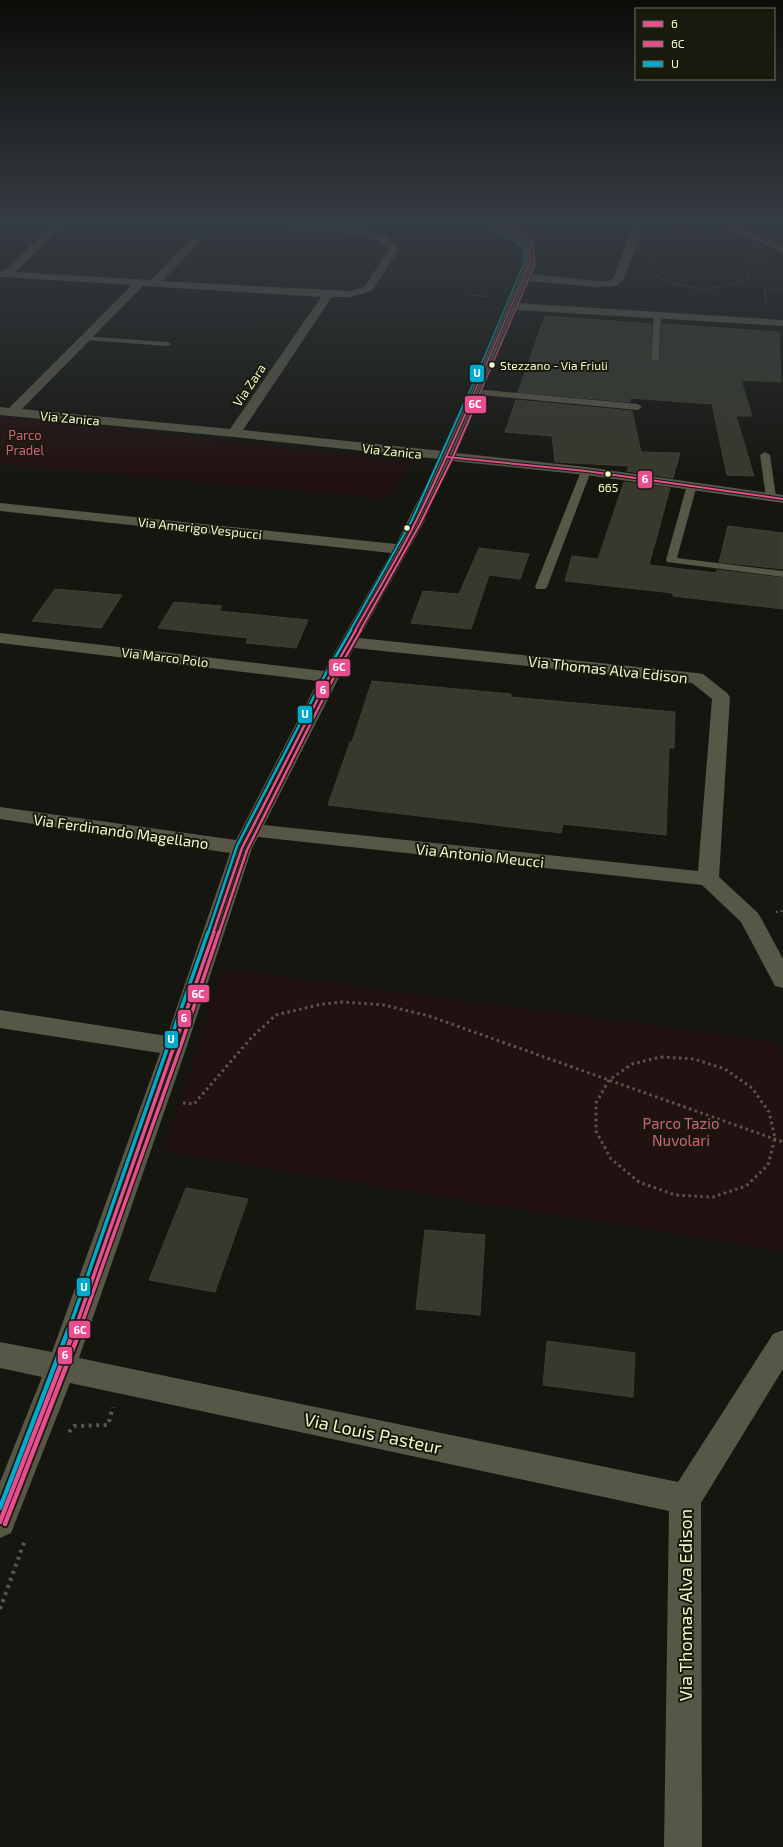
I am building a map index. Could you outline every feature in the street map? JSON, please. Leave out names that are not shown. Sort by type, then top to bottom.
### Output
[{"type":"street","points":[[6,411],[114,309]]},
{"type":"street","name":"Via Zara","points":[[234,433],[319,309]]},
{"type":"street","points":[[0,1522],[60,1367],[175,1046],[247,839],[329,677],[416,522],[433,483],[447,457],[509,309]]},
{"type":"street","points":[[535,309],[783,323]]},
{"type":"street","name":"Via Zanica","points":[[6,411],[234,433],[586,471],[777,498]]},
{"type":"street","name":"Via Amerigo Vespucci","points":[[0,507],[400,549]]},
{"type":"street","name":"Via Marco Polo","points":[[0,638],[329,677]]},
{"type":"street","name":"Via Thomas Alva Edison","points":[[348,642],[697,678],[721,697],[708,879]]},
{"type":"street","name":"Via Ferdinando Magellano","points":[[0,813],[247,839]]},
{"type":"street","name":"Via Antonio Meucci","points":[[247,839],[708,879]]},
{"type":"street","points":[[708,879],[750,918],[783,980]]},
{"type":"street","points":[[0,1019],[175,1046]]},
{"type":"street","name":"Via Thomas Alva Edison","points":[[683,1847],[685,1499],[783,1343]]},
{"type":"street","name":"Via Louis Pasteur","points":[[0,1355],[685,1499]]},
{"type":"lane","points":[[655,359],[657,315]]},
{"type":"lane","points":[[85,338],[167,344]]},
{"type":"lane","points":[[474,392],[638,407]]},
{"type":"lane","points":[[765,454],[777,498]]},
{"type":"lane","points":[[541,587],[586,471]]},
{"type":"lane","points":[[692,485],[671,560],[783,574]]},
{"type":"path","points":[[178,1102],[194,1104],[252,1037],[276,1015],[322,1004],[343,1002],[384,1005],[428,1016],[783,1142]]},
{"type":"path","points":[[661,1057],[694,1059],[725,1069],[752,1088],[769,1112],[775,1138],[768,1165],[746,1186],[713,1197],[675,1195],[639,1182],[611,1159],[596,1131],[596,1103],[609,1080],[632,1064],[661,1057]]},
{"type":"path","points":[[65,1439],[74,1426],[108,1426],[120,1380]]},
{"type":"path","points":[[0,1609],[27,1534]]},
{"type":"green space","name":"Parco Pradel","points":[[0,416],[411,462],[389,499],[0,464]]},
{"type":"green space","name":"Parco Tazio Nuvolari","points":[[223,969],[779,1042],[783,1066],[783,1252],[163,1151]]},
{"type":"building","points":[[545,316],[652,324],[650,359],[654,362],[660,359],[662,324],[779,332],[781,382],[741,380],[752,416],[736,416],[754,476],[727,475],[712,404],[630,398],[630,402],[518,392]]},
{"type":"building","points":[[516,400],[632,411],[641,452],[680,453],[673,478],[627,471],[629,466],[555,462],[552,436],[505,432]]},
{"type":"building","points":[[624,482],[670,488],[649,565],[716,573],[717,570],[783,578],[783,609],[673,596],[673,593],[565,581],[572,556],[598,559]]},
{"type":"building","points":[[728,526],[783,533],[783,569],[719,562]]},
{"type":"building","points":[[479,548],[529,554],[520,579],[489,575],[471,629],[411,623],[423,591],[459,594]]},
{"type":"building","points":[[55,589],[122,595],[101,628],[32,621]]},
{"type":"building","points":[[174,602],[222,606],[219,611],[308,620],[296,648],[246,643],[248,638],[158,628]]},
{"type":"building","points":[[372,681],[511,694],[511,697],[675,712],[674,748],[669,748],[666,835],[563,824],[561,833],[328,805],[350,742],[352,742]]},
{"type":"building","points":[[186,1188],[248,1199],[215,1292],[149,1280]]},
{"type":"building","points":[[425,1230],[485,1235],[480,1315],[416,1309]]},
{"type":"building","points":[[547,1341],[635,1353],[633,1397],[543,1385]]},
{"type":"transit line","name":"U","points":[[0,1508],[56,1365],[170,1044],[237,846],[325,675],[412,520],[428,481],[442,455],[504,309]]},
{"type":"transit line","name":"6","points":[[0,1522],[61,1367],[175,1046],[242,848],[329,677],[416,522],[433,483],[447,457],[510,309]]},
{"type":"transit line","name":"6C","points":[[5,1524],[66,1369],[180,1048],[247,850],[333,679],[420,524],[452,459],[516,309]]},
{"type":"transit line","name":"6","points":[[447,457],[586,471],[783,499]]},
{"type":"place","name":"Stezzano - Via Friuli","points":[[492,365]]},
{"type":"place","name":"665","points":[[608,474]]}]
